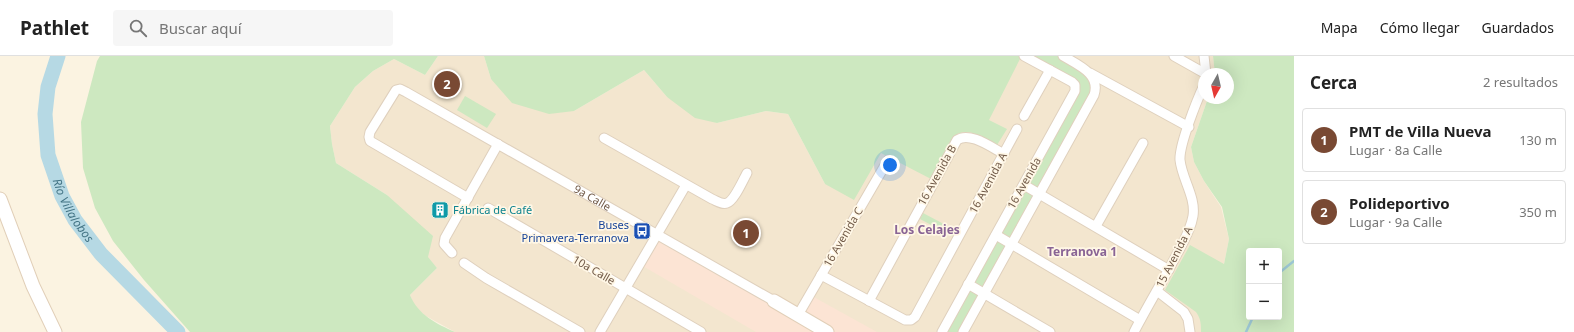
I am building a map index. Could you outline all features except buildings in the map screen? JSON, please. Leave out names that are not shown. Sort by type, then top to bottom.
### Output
[{"type":"main road","points":[[0,199],[33,286],[55,332]]},
{"type":"main road","name":"9a Calle","points":[[774,301],[825,331]]},
{"type":"street","name":"16 Avenida","points":[[942,332],[1075,91],[1074,83],[1024,56]]},
{"type":"street","points":[[1063,56],[1087,71],[1189,127]]},
{"type":"street","points":[[1174,56],[1198,70]]},
{"type":"street","points":[[1204,56],[1205,68]]},
{"type":"street","points":[[1024,116],[1050,70]]},
{"type":"street","name":"16 Avenida","points":[[963,332],[1094,95],[1095,83],[1087,71]]},
{"type":"street","name":"9a Calle","points":[[468,198],[373,143],[369,138],[370,132],[393,94],[398,89],[498,144],[774,301]]},
{"type":"street","name":"15 Avenida A","points":[[1134,332],[1169,270],[1187,234],[1193,215],[1193,207],[1180,159],[1183,143],[1198,102]]},
{"type":"street","name":"16 Avenida A","points":[[869,300],[905,320],[911,320],[915,317],[1017,129]]},
{"type":"street","name":"16 Avenida B","points":[[869,300],[954,144],[962,137],[972,138],[1004,154]]},
{"type":"street","points":[[604,138],[718,202],[726,203],[732,200],[747,173]]},
{"type":"street","points":[[1096,226],[1143,143]]},
{"type":"street","points":[[452,253],[445,247],[444,241],[498,144]]},
{"type":"street","name":"16 Avenida C","points":[[798,315],[888,160]]},
{"type":"street","points":[[600,332],[686,184]]},
{"type":"street","points":[[1024,185],[1169,270]]},
{"type":"street","name":"10a Calle","points":[[488,208],[701,332]]},
{"type":"street","points":[[996,235],[1140,320]]},
{"type":"street","points":[[464,263],[486,278],[580,332]]},
{"type":"street","points":[[821,275],[869,300]]},
{"type":"street","points":[[968,284],[1050,332]]},
{"type":"street","points":[[1157,291],[1184,312],[1188,319],[1190,332]]},
{"type":"shaded area","points":[[438,56],[484,56],[491,79],[574,111],[644,70],[667,97],[717,123],[766,111],[788,114],[825,184],[926,56],[1213,56],[1214,68],[1198,68],[1198,104],[1206,104],[1191,147],[1194,162],[1204,181],[1221,207],[1229,239],[1224,264],[1201,323],[1201,332],[455,332],[424,315],[414,305],[410,295],[437,268],[427,257],[387,195],[336,163],[332,144],[330,126],[355,87],[373,71],[394,59],[425,75]]},
{"type":"shaded area","points":[[657,237],[820,332],[756,332],[641,265]]},
{"type":"shaded area","points":[[812,296],[877,332],[831,332],[801,315]]},
{"type":"green space","points":[[100,56],[438,56],[425,75],[394,59],[373,71],[355,87],[330,126],[336,163],[387,195],[433,236],[428,257],[437,268],[410,295],[413,302],[429,318],[455,332],[190,332],[144,280],[113,241],[95,208],[83,168],[81,122],[97,61]]},
{"type":"green space","points":[[484,56],[1021,57],[989,120],[1007,129],[997,145],[974,133],[962,132],[957,134],[952,139],[931,179],[881,153],[854,200],[825,184],[788,114],[766,111],[717,123],[695,118],[667,97],[644,70],[574,111],[549,114],[512,103],[491,79]]},
{"type":"green space","points":[[1027,56],[1060,56],[1089,75],[1093,90],[1040,192],[1025,184],[1077,90]]},
{"type":"green space","points":[[1213,56],[1294,56],[1294,332],[1201,332],[1199,317],[1196,312],[1165,290],[1190,245],[1224,264],[1229,239],[1222,207],[1204,181],[1194,162],[1191,147],[1206,104],[1234,104],[1234,68],[1214,68]]},
{"type":"green space","points":[[465,96],[496,114],[487,128],[457,110]]},
{"type":"green space","points":[[1023,187],[1038,196],[1013,242],[998,233]]},
{"type":"green space","points":[[923,213],[957,231],[954,237],[920,219]]},
{"type":"green space","points":[[995,238],[1010,246],[984,291],[970,283]]},
{"type":"green space","points":[[968,287],[982,295],[962,332],[943,332]]},
{"type":"waterway","name":"Río Villalobos","points":[[58,56],[48,87],[45,114],[48,155],[62,196],[75,220],[101,254],[178,332]]},
{"type":"waterway","points":[[1282,271],[1294,261]]},
{"type":"waterway","points":[[1246,332],[1252,320]]},
{"type":"place","name":"Polideportivo","points":[[447,84]]},
{"type":"place","name":"Fábrica de Café","points":[[440,210]]},
{"type":"place","name":"Buses Primavera-Terranova","points":[[642,231]]},
{"type":"place","name":"PMT de Villa Nueva","points":[[746,233]]},
{"type":"district","name":"Los Celajes","points":[[927,230]]},
{"type":"district","name":"Terranova 1","points":[[1082,252]]}]
